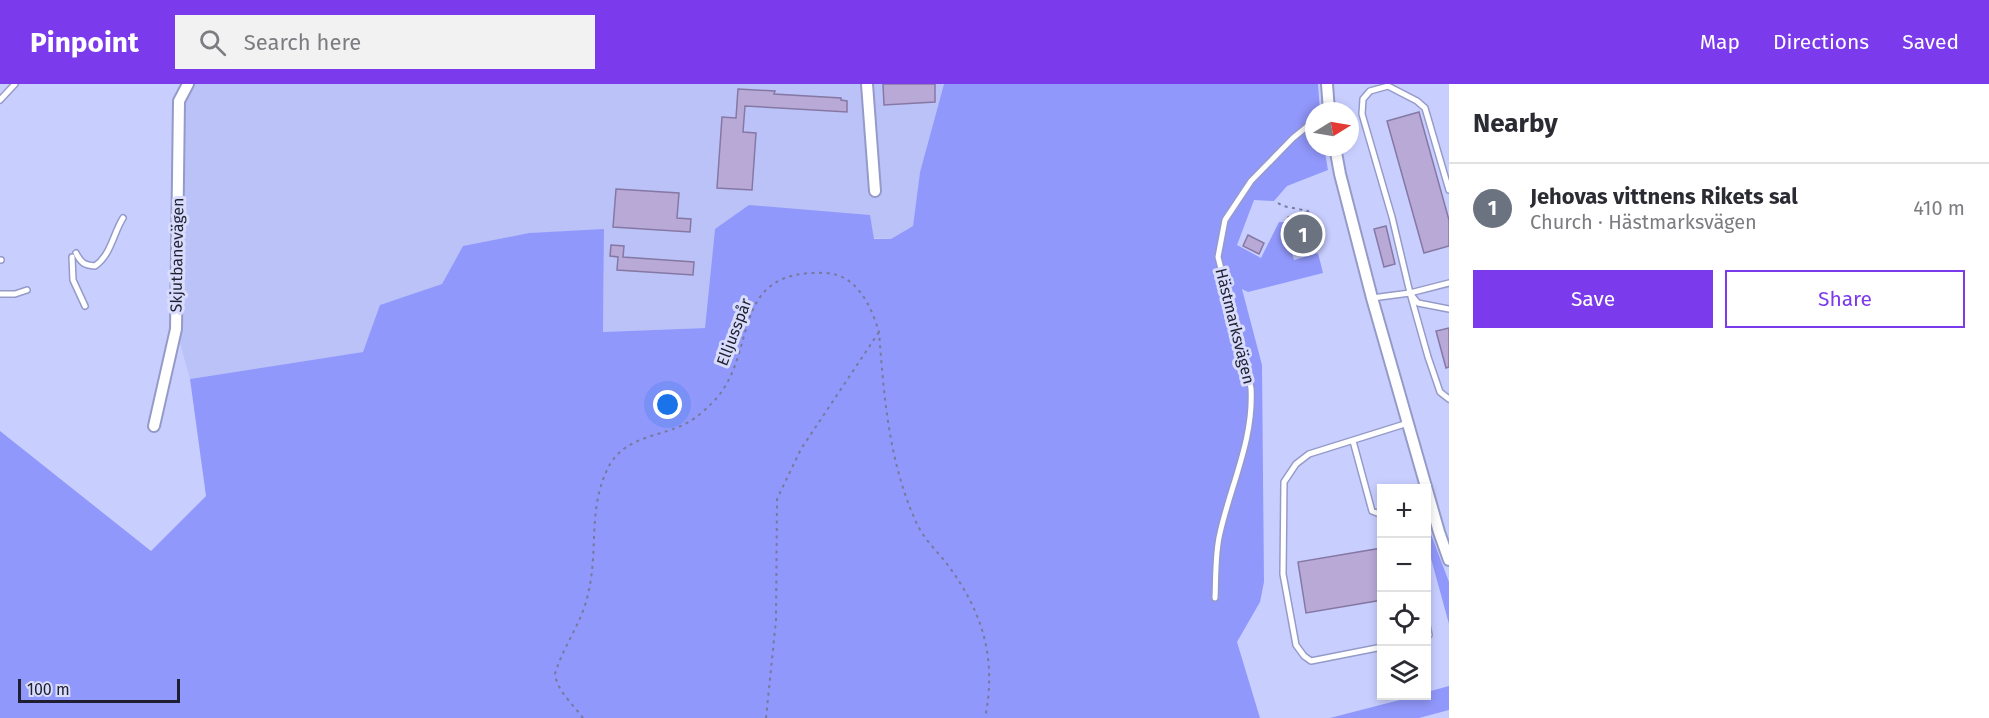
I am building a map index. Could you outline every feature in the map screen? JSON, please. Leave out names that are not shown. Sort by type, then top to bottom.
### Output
[{"type":"street","name":"Skjutbanevägen","points":[[154,426],[176,329],[179,101],[188,84]]},
{"type":"street","points":[[867,84],[875,191]]},
{"type":"street","points":[[1327,84],[1328,102]]},
{"type":"street","points":[[1337,156],[1372,298],[1449,560]]},
{"type":"lane","points":[[0,100],[15,84]]},
{"type":"lane","points":[[1449,190],[1425,108],[1418,101],[1388,86],[1370,91],[1363,99],[1362,114],[1365,131],[1392,217],[1410,293],[1440,392],[1449,399]]},
{"type":"lane","name":"Hästmarksvägen","points":[[1215,598],[1219,535],[1247,442],[1252,407],[1251,388],[1218,257],[1225,220],[1251,181],[1305,128]]},
{"type":"lane","points":[[85,306],[73,280],[74,255],[81,262],[95,266],[105,259],[115,231],[123,218]]},
{"type":"lane","points":[[1372,298],[1410,293],[1449,283]]},
{"type":"lane","points":[[0,294],[15,294],[27,290]]},
{"type":"lane","points":[[1410,293],[1418,303],[1449,309]]},
{"type":"lane","points":[[1377,648],[1311,661],[1296,645],[1283,574],[1284,482],[1296,465],[1308,454],[1408,423]]},
{"type":"lane","points":[[1353,441],[1372,511],[1377,513]]},
{"type":"path","points":[[1278,203],[1308,211],[1314,229]]},
{"type":"path","name":"Elljusspår","points":[[583,718],[561,691],[555,674],[584,610],[593,566],[593,525],[597,499],[611,462],[621,450],[630,444],[683,425],[714,401],[730,375],[750,316],[759,298],[767,289],[782,279],[807,273],[828,272],[844,277],[856,286],[867,303],[879,332],[887,422],[891,445],[908,499],[917,524],[962,587],[985,637],[990,663],[985,718]]},
{"type":"path","points":[[766,718],[776,620],[777,499],[801,449],[879,332]]},
{"type":"shaded area","points":[[187,84],[944,84],[920,172],[913,226],[891,239],[715,229],[705,328],[603,332],[604,230],[529,233],[463,246],[442,284],[381,305],[363,352],[190,379],[176,329],[179,101]]},
{"type":"shaded area","points":[[944,84],[1318,84],[1319,102],[1305,102],[1305,156],[1326,156],[1328,170],[1287,186],[1274,201],[1254,200],[1237,245],[1261,258],[1279,222],[1284,222],[1294,260],[1318,253],[1323,273],[1248,292],[1242,289],[1262,365],[1264,582],[1260,602],[1237,642],[1260,718],[0,718],[0,431],[151,551],[206,496],[190,379],[363,352],[380,305],[442,284],[463,246],[529,233],[604,229],[603,332],[705,328],[715,229],[749,205],[870,215],[874,239],[891,239],[913,226],[920,172]]},
{"type":"shaded area","points":[[1431,534],[1449,582],[1449,624],[1431,559]]},
{"type":"shaded area","points":[[1449,686],[1449,710],[1419,718],[1330,718],[1400,700],[1431,700],[1431,691]]},
{"type":"building","points":[[883,84],[935,84],[935,102],[884,105]]},
{"type":"building","points":[[738,89],[775,91],[774,94],[841,98],[847,101],[847,112],[745,106],[743,132],[756,133],[752,190],[717,188],[722,117],[736,118]]},
{"type":"building","points":[[1419,112],[1449,220],[1449,246],[1424,253],[1387,121]]},
{"type":"building","points":[[616,189],[679,193],[677,218],[691,219],[690,232],[613,227]]},
{"type":"building","points":[[1307,212],[1318,250],[1298,255],[1288,217]]},
{"type":"building","points":[[1386,226],[1395,264],[1384,267],[1374,229]]},
{"type":"building","points":[[1248,235],[1264,243],[1259,254],[1243,246]]},
{"type":"building","points":[[611,245],[624,246],[623,257],[694,262],[693,275],[617,270],[618,257],[610,256]]},
{"type":"building","points":[[1449,328],[1449,367],[1446,368],[1436,331]]},
{"type":"building","points":[[1377,549],[1377,601],[1306,613],[1298,562]]},
{"type":"place","name":"Jehovas vittnens Rikets sal","points":[[1303,234]]}]
